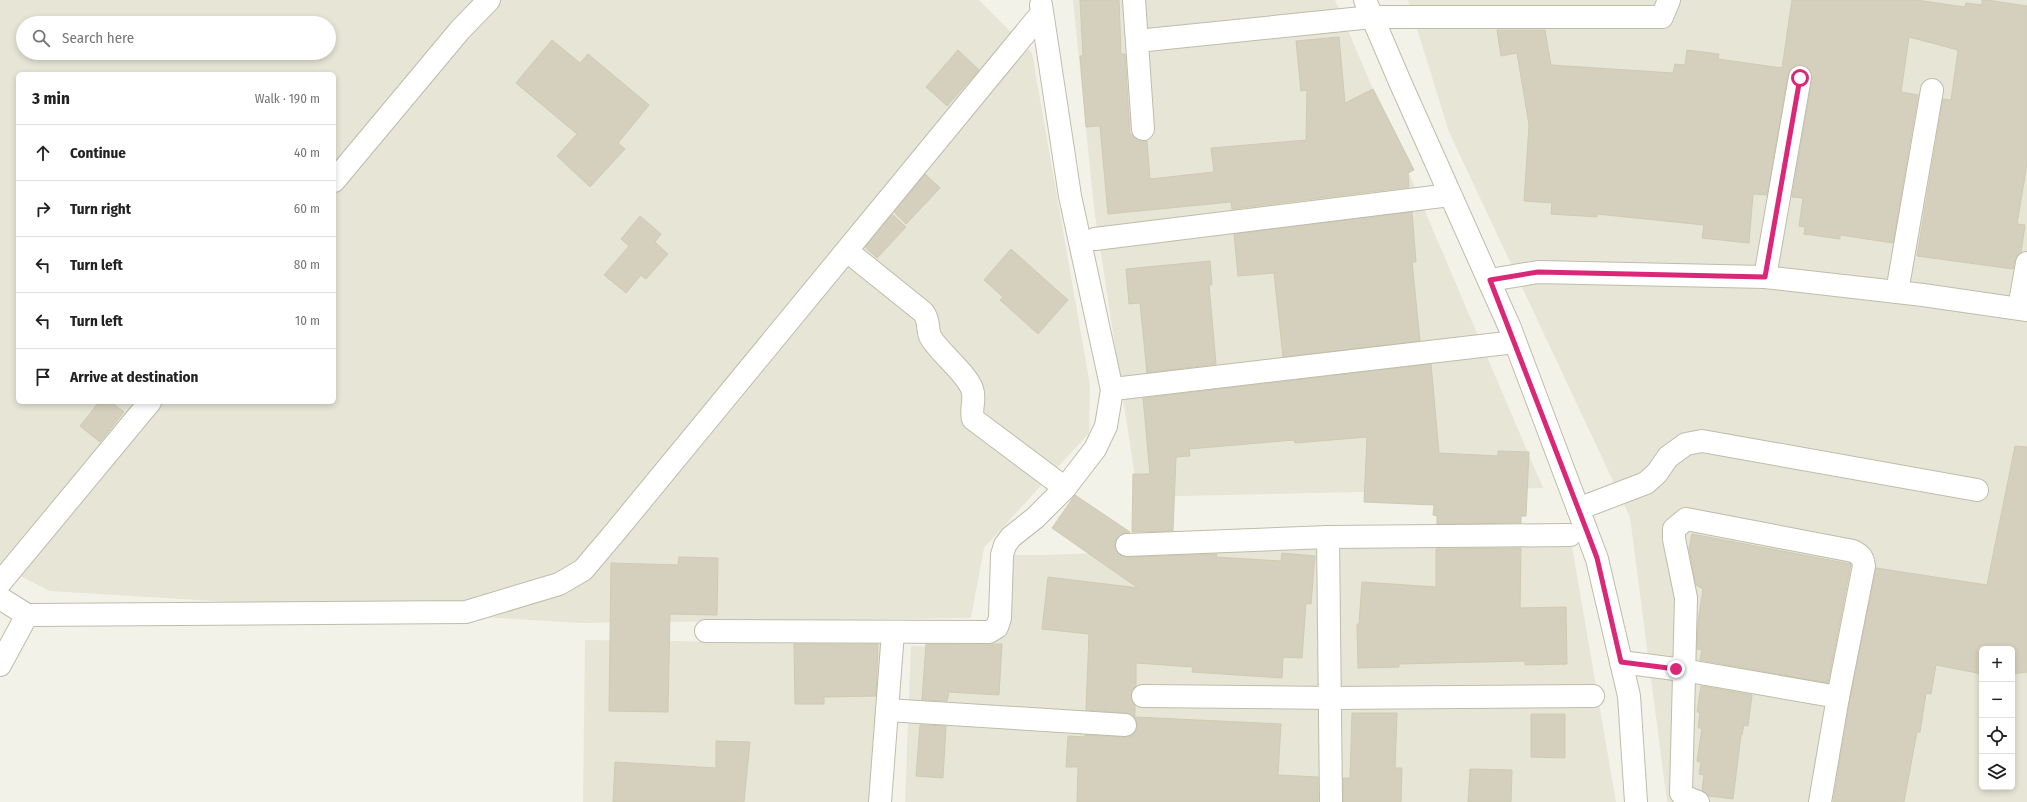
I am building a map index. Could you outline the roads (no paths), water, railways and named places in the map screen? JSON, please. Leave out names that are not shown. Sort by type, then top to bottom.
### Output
[{"type":"street","points":[[336,179],[460,30],[489,0]]},
{"type":"street","points":[[1134,0],[1143,129]]},
{"type":"street","points":[[1137,41],[1369,9],[1662,17],[1669,0]]},
{"type":"street","points":[[0,598],[27,615],[466,612],[559,584],[583,570],[847,251],[1041,7]]},
{"type":"street","points":[[706,631],[989,632],[997,627],[1000,618],[1002,555],[1005,545],[1011,537],[1035,518],[1064,488],[1095,449],[1106,426],[1112,390],[1070,196],[1041,7]]},
{"type":"street","points":[[1369,9],[1450,195],[1490,280],[1597,558],[1629,696],[1636,802]]},
{"type":"street","points":[[1765,277],[1800,78]]},
{"type":"street","points":[[1897,292],[1932,90]]},
{"type":"street","points":[[1095,239],[1450,195]]},
{"type":"street","points":[[847,251],[923,312],[928,318],[930,337],[972,387],[974,402],[972,414],[973,419],[1064,488]]},
{"type":"street","points":[[1490,280],[1538,272],[1765,277],[1897,292],[2023,309],[2027,263]]},
{"type":"street","points":[[1122,388],[1515,342]]},
{"type":"street","points":[[0,583],[148,404]]},
{"type":"street","points":[[1578,508],[1646,483],[1657,473],[1668,457],[1686,444],[1702,441],[1977,490]]},
{"type":"street","points":[[1698,802],[1685,797],[1680,792],[1686,598],[1674,539],[1674,529],[1682,520],[1686,519],[1853,551],[1860,554],[1863,559],[1864,566],[1838,697],[1820,802]]},
{"type":"street","points":[[1127,545],[1328,537],[1570,535]]},
{"type":"street","points":[[1328,537],[1331,802]]},
{"type":"street","points":[[0,665],[27,615]]},
{"type":"street","points":[[880,802],[894,632]]},
{"type":"street","points":[[1621,662],[1683,670],[1838,697]]},
{"type":"street","points":[[1143,696],[1331,698],[1593,696]]},
{"type":"street","points":[[887,710],[1125,725]]}]
